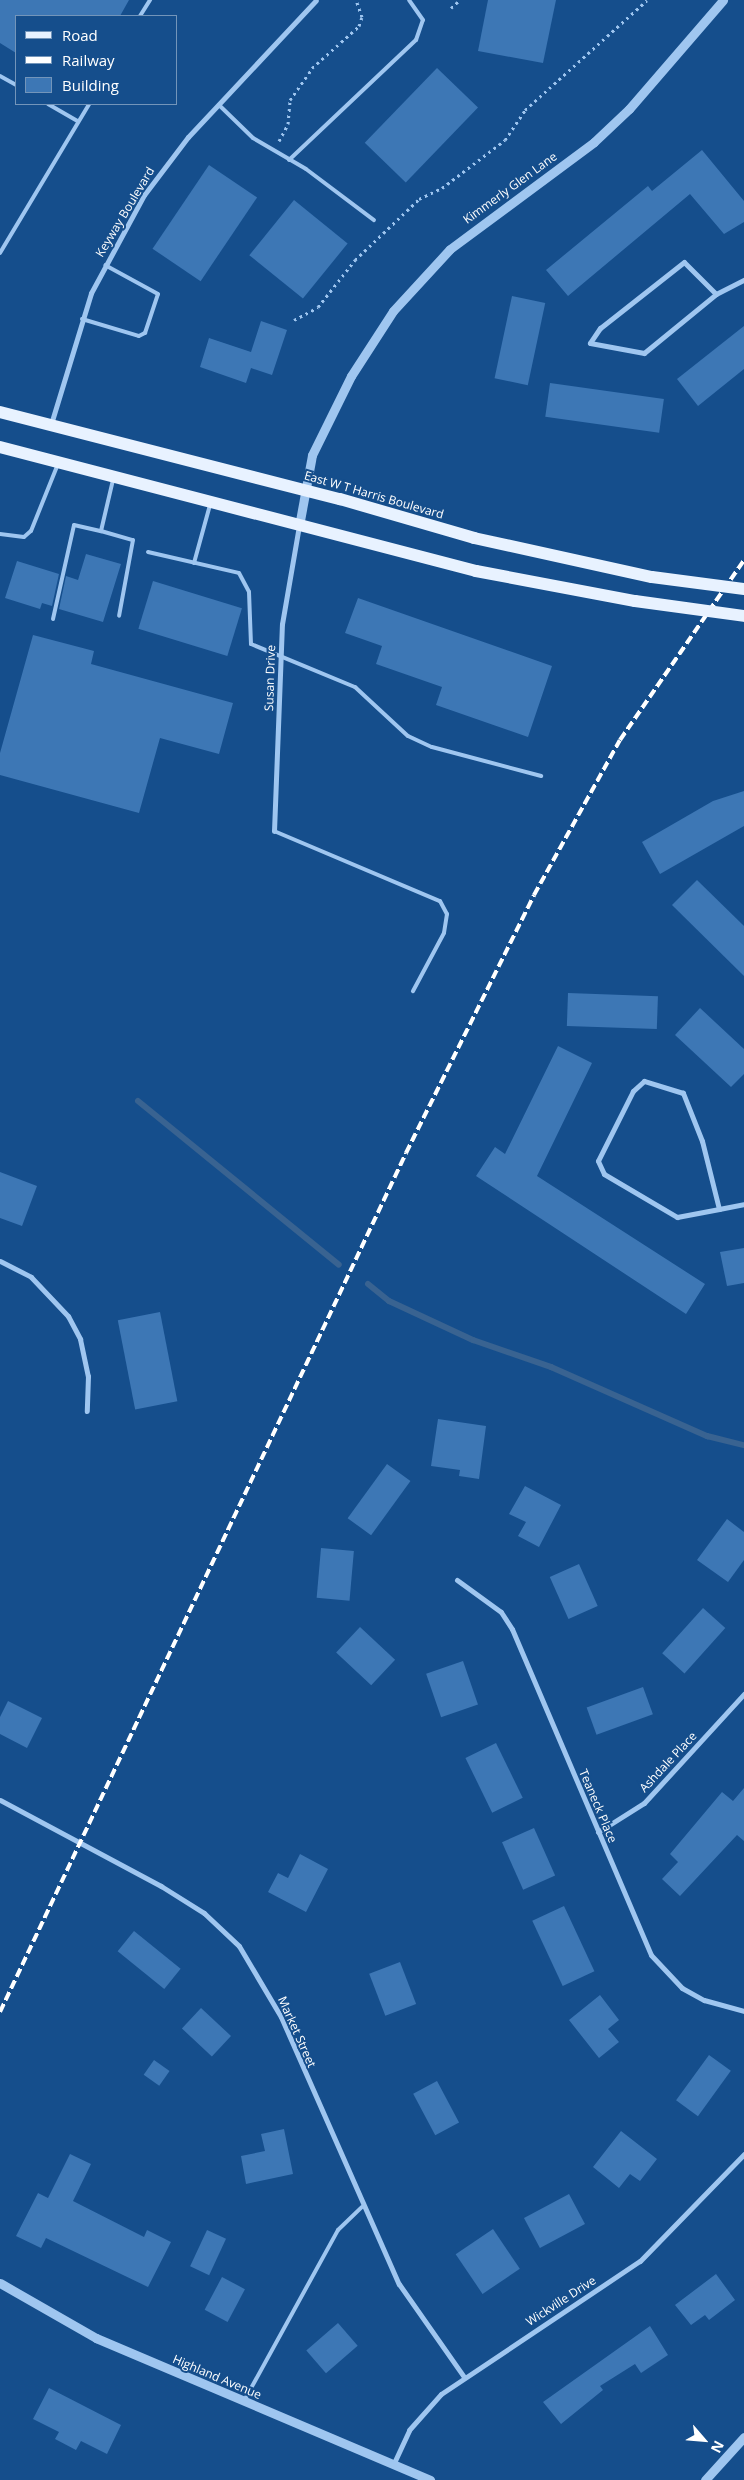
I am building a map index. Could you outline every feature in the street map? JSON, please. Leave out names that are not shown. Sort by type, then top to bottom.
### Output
[{"type":"main road","name":"East W T Harris Boulevard","points":[[0,412],[304,489],[474,538],[652,577],[744,589]]},
{"type":"main road","points":[[0,447],[476,571],[635,601],[744,616]]},
{"type":"street","name":"Keyway Boulevard","points":[[51,424],[82,319],[105,265],[164,167],[218,105],[316,0]]},
{"type":"street","name":"Kimmerly Glen Lane","points":[[298,526],[312,455],[351,376],[393,311],[450,249],[594,142],[629,109],[723,0]]},
{"type":"street","points":[[716,294],[684,262],[600,328],[590,343],[644,353],[716,294],[744,280]]},
{"type":"street","name":"Susan Drive","points":[[274,832],[280,658],[298,526]]},
{"type":"street","points":[[719,1209],[702,1141],[684,1093],[644,1081],[633,1092],[598,1161],[604,1174],[677,1217],[719,1209],[744,1204]]},
{"type":"street","points":[[0,1261],[38,1282],[68,1316],[80,1339],[88,1376],[87,1411]]},
{"type":"street","name":"Teaneck Place","points":[[457,1580],[491,1604],[512,1628],[651,1955],[664,1972],[704,2000],[744,2011]]},
{"type":"street","name":"Ashdale Place","points":[[598,1832],[644,1803],[744,1694]]},
{"type":"street","name":"Market Street","points":[[0,1800],[161,1886],[204,1913],[234,1940],[281,2017],[362,2207],[399,2284],[464,2377]]},
{"type":"street","name":"Wickville Drive","points":[[393,2465],[423,2410],[464,2377],[640,2261],[744,2154]]},
{"type":"street","name":"Highland Avenue","points":[[0,2283],[96,2338],[430,2480]]},
{"type":"street","points":[[704,2480],[744,2437]]},
{"type":"lane","points":[[141,15],[150,0]]},
{"type":"lane","points":[[289,160],[416,40],[423,20],[409,0]]},
{"type":"lane","points":[[0,76],[15,84]]},
{"type":"lane","points":[[50,105],[78,121]]},
{"type":"lane","points":[[0,253],[88,105]]},
{"type":"lane","points":[[218,105],[253,138],[289,160],[374,220]]},
{"type":"lane","points":[[82,319],[139,336],[145,333],[158,294],[105,265]]},
{"type":"lane","points":[[0,534],[24,537],[31,531],[59,462]]},
{"type":"lane","points":[[101,531],[113,477]]},
{"type":"lane","points":[[194,563],[210,503]]},
{"type":"lane","points":[[53,619],[74,525],[133,540],[119,616]]},
{"type":"lane","points":[[148,552],[239,573],[249,592],[250,644],[280,658],[355,687],[408,736],[424,744],[541,776]]},
{"type":"lane","points":[[274,832],[440,901],[447,914],[444,933],[413,991]]},
{"type":"lane","points":[[244,2402],[338,2230],[362,2207]]},
{"type":"path","points":[[279,141],[288,124],[290,100],[312,68],[359,26],[362,18],[356,0]]},
{"type":"path","points":[[451,8],[460,0]]},
{"type":"path","points":[[294,320],[318,306],[355,260],[419,198],[442,188],[505,140],[525,110],[647,0]]},
{"type":"building","points":[[0,0],[129,0],[121,15],[15,15],[15,52],[0,43]]},
{"type":"building","points":[[488,0],[556,0],[543,63],[478,51]]},
{"type":"building","points":[[437,68],[478,108],[406,182],[365,143]]},
{"type":"building","points":[[702,150],[744,201],[744,222],[724,234],[690,194],[568,296],[546,270],[648,186],[652,191]]},
{"type":"building","points":[[209,165],[257,197],[201,281],[153,249]]},
{"type":"building","points":[[294,200],[348,243],[303,299],[249,255]]},
{"type":"building","points":[[512,296],[545,303],[528,385],[495,378]]},
{"type":"building","points":[[261,321],[287,330],[272,375],[251,368],[246,383],[200,367],[209,338],[251,352]]},
{"type":"building","points":[[744,326],[744,369],[698,406],[677,379]]},
{"type":"building","points":[[550,383],[664,399],[659,433],[545,417]]},
{"type":"building","points":[[86,554],[121,564],[103,622],[59,609],[66,576],[78,580]]},
{"type":"building","points":[[17,561],[59,574],[52,606],[42,603],[40,609],[5,598]]},
{"type":"building","points":[[153,581],[242,608],[227,656],[138,629]]},
{"type":"building","points":[[358,598],[552,666],[528,737],[436,705],[442,687],[376,664],[382,646],[345,633]]},
{"type":"building","points":[[33,635],[94,651],[91,664],[233,703],[219,754],[160,738],[139,813],[0,775],[0,753]]},
{"type":"building","points":[[744,791],[744,826],[660,874],[642,842],[713,801]]},
{"type":"building","points":[[697,880],[744,926],[744,976],[672,905]]},
{"type":"building","points":[[568,993],[658,996],[657,1029],[567,1026]]},
{"type":"building","points":[[700,1008],[744,1049],[744,1074],[731,1087],[675,1035]]},
{"type":"building","points":[[558,1046],[592,1063],[537,1176],[705,1284],[686,1314],[476,1176],[495,1147],[505,1154]]},
{"type":"building","points":[[0,1172],[37,1186],[22,1226],[0,1218]]},
{"type":"building","points":[[744,1248],[744,1283],[727,1286],[720,1252]]},
{"type":"building","points":[[160,1312],[177,1401],[135,1410],[118,1320]]},
{"type":"building","points":[[438,1419],[486,1426],[479,1479],[459,1476],[460,1470],[431,1466]]},
{"type":"building","points":[[387,1464],[410,1481],[371,1535],[348,1518]]},
{"type":"building","points":[[525,1486],[561,1505],[539,1547],[518,1536],[526,1522],[509,1514]]},
{"type":"building","points":[[727,1519],[744,1532],[744,1560],[728,1582],[697,1560]]},
{"type":"building","points":[[321,1548],[354,1551],[350,1601],[317,1598]]},
{"type":"building","points":[[579,1564],[598,1606],[568,1619],[550,1577]]},
{"type":"building","points":[[703,1608],[725,1628],[684,1673],[662,1653]]},
{"type":"building","points":[[360,1627],[395,1660],[371,1685],[336,1653]]},
{"type":"building","points":[[463,1661],[478,1704],[441,1717],[426,1674]]},
{"type":"building","points":[[643,1687],[653,1714],[597,1735],[587,1708]]},
{"type":"building","points":[[8,1701],[42,1718],[27,1748],[0,1734],[0,1717]]},
{"type":"building","points":[[496,1743],[523,1798],[492,1813],[465,1758]]},
{"type":"building","points":[[744,1788],[744,1841],[737,1835],[680,1896],[662,1879],[678,1862],[670,1854],[722,1792],[733,1801]]},
{"type":"building","points":[[534,1828],[555,1876],[523,1890],[502,1842]]},
{"type":"building","points":[[300,1854],[328,1869],[306,1912],[268,1892],[278,1873],[288,1878]]},
{"type":"building","points":[[564,1906],[594,1971],[563,1986],[532,1921]]},
{"type":"building","points":[[134,1931],[181,1969],[164,1989],[118,1951]]},
{"type":"building","points":[[400,1962],[416,2004],[385,2016],[369,1974]]},
{"type":"building","points":[[600,1995],[619,2020],[608,2029],[619,2042],[599,2058],[569,2020]]},
{"type":"building","points":[[201,2008],[231,2036],[212,2056],[182,2028]]},
{"type":"building","points":[[709,2055],[731,2071],[698,2116],[676,2100]]},
{"type":"building","points":[[154,2060],[170,2071],[159,2086],[144,2075]]},
{"type":"building","points":[[437,2081],[459,2122],[435,2135],[413,2094]]},
{"type":"building","points":[[284,2129],[293,2174],[246,2184],[241,2156],[265,2151],[261,2134]]},
{"type":"building","points":[[621,2131],[657,2159],[640,2181],[630,2174],[619,2188],[593,2167]]},
{"type":"building","points":[[70,2154],[91,2164],[73,2201],[144,2237],[147,2230],[171,2242],[148,2287],[46,2238],[41,2248],[16,2236],[38,2193],[48,2198]]},
{"type":"building","points":[[569,2194],[585,2224],[540,2248],[524,2218]]},
{"type":"building","points":[[493,2229],[520,2269],[483,2294],[456,2254]]},
{"type":"building","points":[[207,2230],[226,2239],[209,2275],[190,2266]]},
{"type":"building","points":[[716,2274],[735,2300],[709,2320],[705,2315],[691,2325],[675,2305]]},
{"type":"building","points":[[222,2277],[245,2289],[228,2322],[205,2310]]},
{"type":"building","points":[[338,2323],[358,2346],[326,2373],[306,2351]]},
{"type":"building","points":[[650,2326],[668,2355],[641,2373],[635,2364],[600,2386],[603,2390],[561,2424],[543,2402]]},
{"type":"building","points":[[49,2388],[121,2425],[107,2454],[81,2441],[76,2450],[55,2439],[59,2432],[33,2419]]},
{"type":"waterway","points":[[138,1101],[339,1265]]},
{"type":"waterway","points":[[368,1284],[389,1301],[473,1340],[551,1367],[707,1436],[744,1445]]},
{"type":"railway","points":[[0,2012],[406,1153],[534,895],[620,740],[744,560]]}]
